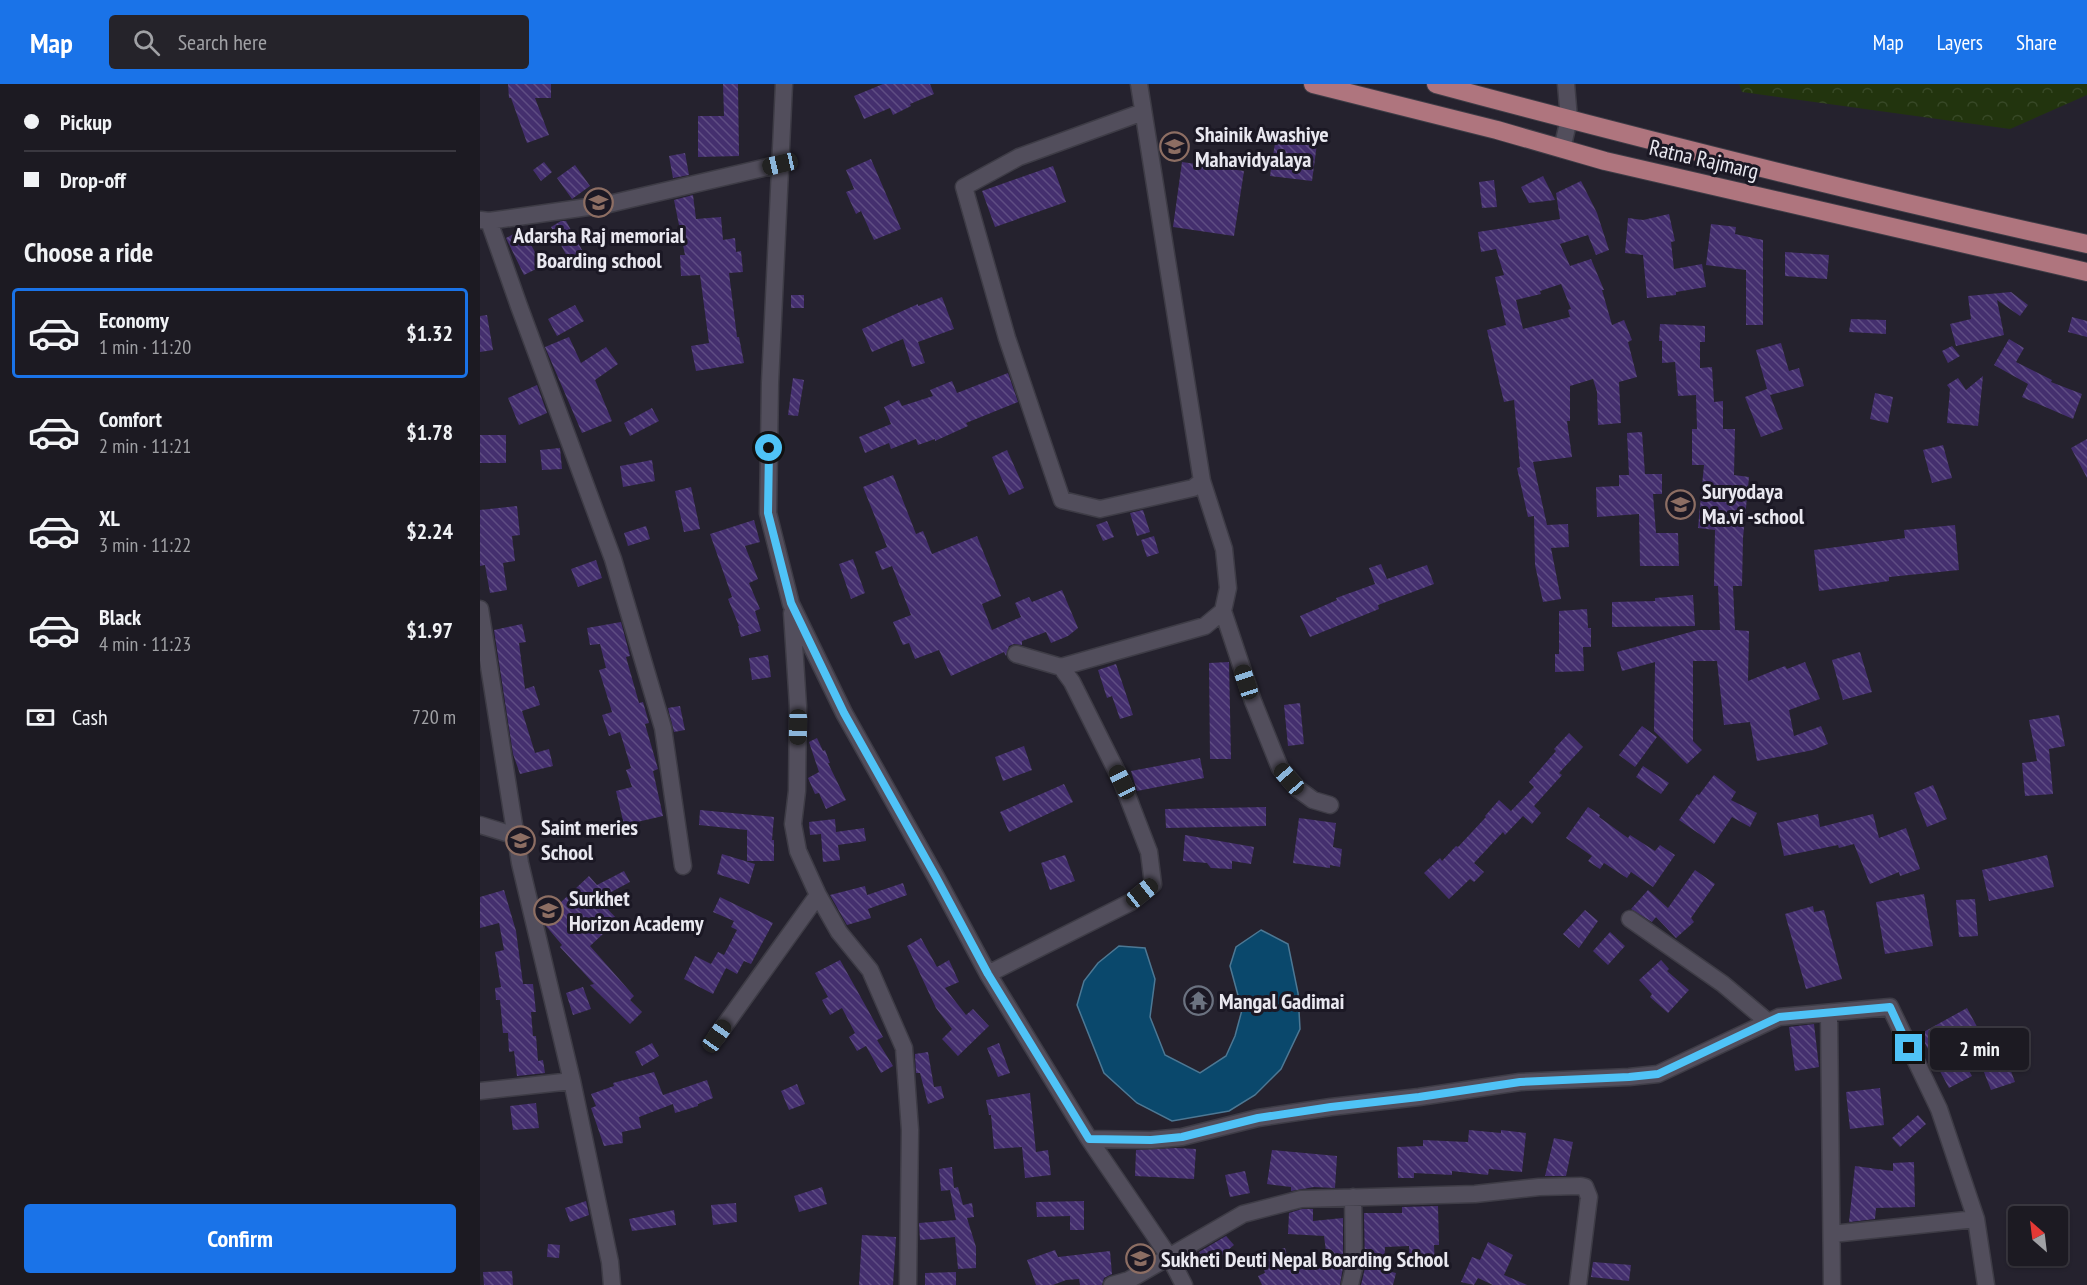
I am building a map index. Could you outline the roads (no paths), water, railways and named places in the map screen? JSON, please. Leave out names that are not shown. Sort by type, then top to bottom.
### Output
[{"type":"main road","name":"Ratna Rajmarg","points":[[1313,84],[1497,130],[1605,161],[2087,272]]},
{"type":"main road","name":"Ratna Rajmarg","points":[[1436,84],[1946,213],[2087,244]]},
{"type":"street","points":[[784,84],[770,383],[768,513],[791,603],[798,706],[797,791],[793,824],[798,851],[818,895],[839,932],[870,970],[904,1048],[910,1130],[908,1285]]},
{"type":"street","points":[[1139,84],[1202,481],[1224,549],[1228,588],[1223,611],[1253,701],[1280,768],[1298,789],[1313,800],[1330,805]]},
{"type":"street","points":[[1562,149],[1569,119],[1566,84]]},
{"type":"street","points":[[1143,112],[1019,157],[964,188],[1007,338],[1062,500],[1100,509],[1193,488],[1202,481]]},
{"type":"street","points":[[683,866],[663,728],[613,559],[485,220],[609,204],[780,164]]},
{"type":"street","points":[[791,603],[844,713],[988,974],[1089,1139],[1170,1258],[1184,1285]]},
{"type":"street","points":[[480,609],[520,863],[572,1081],[610,1262],[612,1285]]},
{"type":"street","points":[[1017,654],[1060,667],[1205,626],[1223,611]]},
{"type":"street","points":[[988,974],[1131,902],[1153,884],[1149,852],[1122,782],[1072,682],[1060,667]]},
{"type":"street","points":[[480,825],[516,836]]},
{"type":"street","points":[[717,1036],[818,895]]},
{"type":"street","points":[[1630,919],[1723,984],[1767,1021]]},
{"type":"street","points":[[1089,1139],[1151,1140],[1182,1137],[1258,1118],[1331,1107],[1520,1082],[1658,1074],[1779,1017],[1890,1007],[1939,1109],[1976,1219],[1986,1285]]},
{"type":"street","points":[[1829,1014],[1832,1285]]},
{"type":"street","points":[[480,1090],[572,1081]]},
{"type":"street","points":[[1112,1285],[1129,1280],[1243,1215],[1301,1199],[1475,1194],[1539,1187],[1585,1187],[1589,1197],[1578,1285]]},
{"type":"street","points":[[1350,1285],[1354,1268],[1353,1197]]},
{"type":"street","points":[[1832,1234],[1976,1219]]},
{"type":"water","points":[[1261,930],[1288,944],[1298,993],[1300,1029],[1281,1069],[1255,1095],[1229,1111],[1172,1121],[1137,1103],[1104,1073],[1077,1005],[1084,981],[1098,963],[1119,946],[1145,948],[1155,979],[1150,1017],[1165,1055],[1200,1073],[1226,1056],[1235,1036],[1242,1010],[1230,966],[1236,947]]},
{"type":"place","name":"Shainik Awashiye Mahavidyalaya","points":[[1174,147]]},
{"type":"place","name":"Adarsha Raj memorial Boarding school","points":[[599,203]]},
{"type":"place","name":"Suryodaya Ma.vi -school","points":[[1681,504]]},
{"type":"place","name":"Saint meries School","points":[[520,840]]},
{"type":"place","name":"Surkhet Horizon Academy","points":[[548,911]]},
{"type":"place","name":"Mangal Gadimai","points":[[1198,1001]]},
{"type":"place","name":"Sukheti Deuti Nepal Boarding School","points":[[1140,1259]]}]
